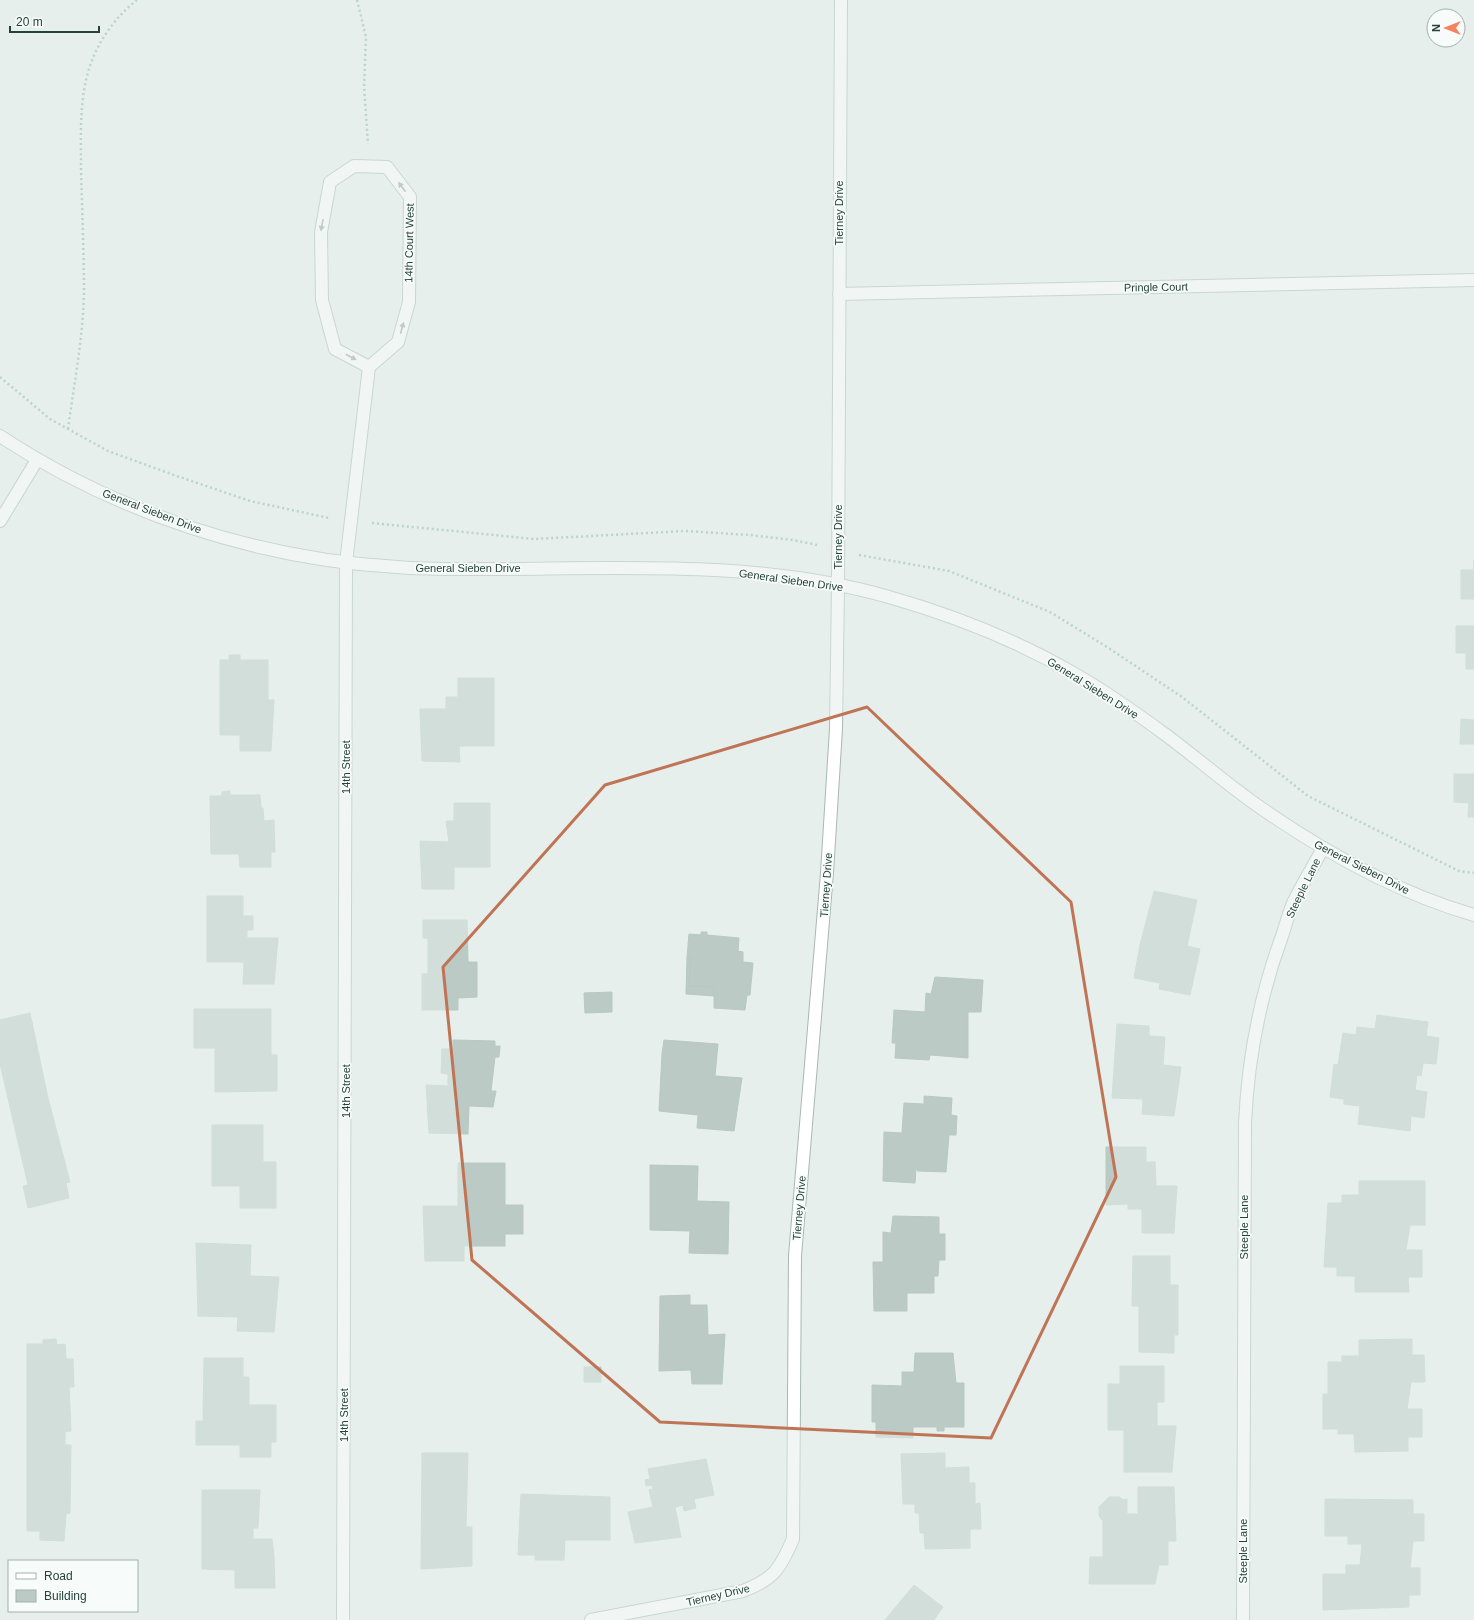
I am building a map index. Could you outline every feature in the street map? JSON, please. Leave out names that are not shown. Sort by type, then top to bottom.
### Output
[{"type":"street","name":"Tierney Drive","points":[[591,1620],[743,1591],[761,1583],[779,1568],[792,1540],[795,1256],[827,873],[836,729],[841,0]]},
{"type":"street","name":"14th Court West","points":[[354,166],[387,167],[410,197],[408,302],[398,342],[369,367],[335,349],[322,300],[321,232],[330,182],[354,166]]},
{"type":"street","name":"Pringle Court","points":[[839,294],[1474,280]]},
{"type":"street","points":[[346,563],[369,367]]},
{"type":"street","name":"General Sieben Drive","points":[[0,436],[37,460],[123,502],[177,523],[232,540],[288,554],[346,563],[398,568],[684,569],[756,572],[838,585],[887,597],[941,614],[1035,652],[1073,673],[1120,702],[1166,735],[1260,808],[1323,848],[1412,893],[1474,915]]},
{"type":"street","points":[[0,521],[37,460]]},
{"type":"street","name":"14th Street","points":[[343,1620],[346,563]]},
{"type":"street","name":"Steeple Lane","points":[[1242,1620],[1244,1123],[1247,1081],[1255,1033],[1274,958],[1294,902],[1323,848]]},
{"type":"path","points":[[68,429],[78,363],[84,295],[81,126],[84,94],[90,66],[108,31],[130,5],[137,0]]},
{"type":"path","points":[[357,0],[366,37],[364,86],[370,167]]},
{"type":"highlighted area","points":[[867,707],[1071,902],[1116,1177],[991,1438],[660,1422],[472,1260],[443,967],[605,785]]},
{"type":"building","points":[[1461,570],[1474,570],[1474,599],[1461,599]]},
{"type":"building","points":[[1456,626],[1474,626],[1474,669],[1466,669],[1466,653],[1456,653]]},
{"type":"building","points":[[229,655],[240,655],[240,660],[268,660],[268,700],[274,700],[271,751],[240,751],[240,735],[220,735],[220,660],[229,660]]},
{"type":"building","points":[[458,678],[494,678],[494,746],[459,746],[460,762],[422,761],[420,709],[446,709],[446,697],[458,697]]},
{"type":"building","points":[[1461,719],[1474,720],[1474,744],[1460,744]]},
{"type":"building","points":[[1454,774],[1474,774],[1474,817],[1468,817],[1469,803],[1454,802]]},
{"type":"building","points":[[230,791],[230,795],[260,795],[264,821],[274,820],[275,852],[271,852],[271,867],[240,867],[239,854],[211,854],[210,796],[222,796],[222,792]]},
{"type":"building","points":[[454,803],[490,803],[490,867],[454,867],[454,889],[422,889],[420,841],[449,842],[446,821],[454,821]]},
{"type":"building","points":[[1154,891],[1197,900],[1187,946],[1200,949],[1190,995],[1159,989],[1160,983],[1134,978],[1140,945]]},
{"type":"building","points":[[207,896],[243,896],[243,916],[253,916],[253,930],[247,930],[247,938],[278,938],[274,984],[243,984],[244,962],[207,962]]},
{"type":"building","points":[[423,920],[467,920],[468,962],[477,962],[477,997],[458,998],[458,1010],[422,1010],[422,974],[428,974],[428,938],[423,938]]},
{"type":"building","points":[[701,932],[707,932],[707,935],[739,938],[738,951],[743,952],[743,962],[753,963],[750,995],[747,995],[745,1010],[714,1008],[714,987],[689,986],[691,957],[687,957],[689,934],[701,935]]},
{"type":"building","points":[[687,957],[691,957],[689,986],[714,987],[715,996],[686,994]]},
{"type":"building","points":[[935,977],[983,980],[981,1012],[968,1012],[968,1058],[930,1055],[929,1060],[895,1058],[896,1043],[892,1043],[894,1010],[925,1012],[926,993],[931,994]]},
{"type":"building","points":[[612,992],[612,1012],[585,1013],[584,993]]},
{"type":"building","points":[[194,1009],[271,1009],[271,1055],[277,1055],[277,1091],[215,1092],[215,1048],[194,1048]]},
{"type":"building","points":[[30,1013],[48,1098],[70,1182],[66,1183],[69,1198],[28,1208],[23,1186],[28,1185],[0,1064],[0,1020]]},
{"type":"building","points":[[1377,1015],[1428,1022],[1426,1036],[1439,1038],[1436,1064],[1423,1063],[1421,1076],[1417,1075],[1415,1090],[1427,1092],[1424,1118],[1411,1116],[1410,1131],[1358,1124],[1360,1106],[1344,1104],[1344,1099],[1330,1097],[1334,1064],[1338,1065],[1343,1033],[1356,1035],[1357,1027],[1375,1029]]},
{"type":"building","points":[[1117,1024],[1149,1026],[1149,1036],[1165,1037],[1163,1065],[1181,1067],[1174,1116],[1142,1114],[1143,1099],[1112,1098]]},
{"type":"building","points":[[453,1040],[495,1041],[495,1046],[500,1046],[499,1057],[495,1057],[491,1091],[496,1091],[493,1107],[469,1106],[468,1134],[429,1133],[426,1085],[448,1086],[448,1074],[441,1073],[442,1049],[453,1049]]},
{"type":"building","points":[[664,1040],[718,1044],[715,1076],[742,1078],[734,1131],[697,1128],[698,1115],[659,1111]]},
{"type":"building","points":[[924,1096],[952,1098],[951,1115],[957,1116],[956,1135],[949,1135],[946,1172],[918,1171],[916,1169],[915,1183],[883,1181],[884,1132],[902,1133],[904,1103],[924,1104]]},
{"type":"building","points":[[212,1125],[263,1125],[263,1162],[276,1162],[276,1208],[240,1208],[240,1186],[212,1186]]},
{"type":"building","points":[[1106,1147],[1146,1147],[1146,1162],[1155,1162],[1156,1186],[1177,1186],[1174,1233],[1142,1233],[1142,1209],[1128,1209],[1128,1204],[1106,1205]]},
{"type":"building","points":[[458,1163],[505,1163],[505,1205],[523,1205],[523,1234],[505,1234],[505,1246],[464,1246],[464,1261],[425,1261],[423,1206],[458,1206]]},
{"type":"building","points":[[650,1165],[698,1166],[697,1201],[729,1202],[728,1254],[689,1253],[690,1231],[650,1230]]},
{"type":"building","points":[[1359,1181],[1425,1181],[1425,1225],[1410,1225],[1406,1250],[1422,1250],[1422,1277],[1408,1277],[1409,1292],[1355,1292],[1355,1276],[1337,1276],[1337,1267],[1324,1267],[1328,1203],[1342,1203],[1342,1195],[1359,1195]]},
{"type":"building","points":[[893,1216],[939,1217],[939,1234],[945,1234],[945,1260],[939,1260],[938,1276],[934,1276],[934,1293],[907,1293],[907,1311],[874,1311],[873,1262],[883,1262],[883,1232],[891,1233]]},
{"type":"building","points":[[196,1243],[251,1245],[250,1276],[279,1277],[274,1332],[237,1331],[238,1317],[198,1316]]},
{"type":"building","points":[[1133,1256],[1170,1256],[1170,1285],[1178,1285],[1178,1335],[1174,1335],[1174,1353],[1139,1352],[1139,1306],[1132,1306]]},
{"type":"building","points":[[690,1295],[690,1305],[707,1305],[708,1335],[725,1334],[722,1384],[692,1384],[691,1370],[659,1371],[660,1296]]},
{"type":"building","points":[[56,1339],[57,1345],[65,1344],[66,1359],[73,1359],[74,1387],[69,1387],[71,1431],[65,1432],[65,1445],[71,1445],[70,1513],[66,1514],[64,1541],[40,1540],[40,1531],[27,1531],[27,1344],[43,1344],[43,1340]]},
{"type":"building","points":[[1412,1339],[1412,1355],[1424,1355],[1425,1382],[1411,1382],[1407,1409],[1422,1409],[1422,1437],[1408,1437],[1408,1451],[1355,1452],[1354,1434],[1338,1434],[1338,1429],[1323,1429],[1323,1394],[1328,1394],[1328,1362],[1342,1362],[1342,1356],[1359,1356],[1359,1340]]},
{"type":"building","points":[[915,1353],[953,1353],[956,1383],[964,1383],[964,1427],[944,1427],[944,1431],[937,1431],[937,1427],[913,1427],[913,1438],[876,1437],[876,1422],[872,1422],[872,1385],[902,1386],[902,1372],[914,1372]]},
{"type":"building","points":[[204,1358],[243,1358],[243,1377],[249,1377],[249,1405],[276,1405],[276,1442],[271,1442],[271,1457],[240,1457],[240,1445],[196,1445],[196,1421],[203,1421]]},
{"type":"building","points":[[1120,1366],[1164,1366],[1164,1402],[1157,1402],[1157,1426],[1176,1426],[1172,1472],[1124,1472],[1124,1430],[1108,1430],[1108,1384],[1120,1384]]},
{"type":"building","points":[[584,1367],[601,1367],[601,1382],[584,1382]]},
{"type":"building","points":[[422,1453],[468,1453],[466,1527],[472,1527],[472,1566],[421,1569]]},
{"type":"building","points":[[945,1453],[945,1468],[969,1467],[969,1483],[975,1483],[975,1504],[980,1503],[981,1529],[970,1529],[970,1548],[925,1549],[924,1533],[920,1533],[919,1513],[915,1513],[915,1504],[903,1504],[901,1454]]},
{"type":"building","points":[[706,1459],[714,1495],[694,1499],[696,1508],[684,1511],[683,1505],[675,1507],[681,1537],[635,1543],[628,1512],[653,1507],[649,1490],[653,1489],[652,1485],[646,1486],[645,1480],[650,1479],[648,1469]]},
{"type":"building","points":[[1138,1487],[1174,1487],[1176,1541],[1168,1541],[1168,1565],[1159,1565],[1155,1584],[1089,1584],[1090,1557],[1103,1557],[1103,1521],[1099,1516],[1099,1507],[1109,1497],[1119,1497],[1123,1500],[1127,1499],[1127,1514],[1138,1514]]},
{"type":"building","points":[[202,1490],[260,1490],[258,1528],[253,1528],[253,1539],[272,1539],[275,1588],[235,1588],[235,1570],[202,1569]]},
{"type":"building","points":[[521,1494],[610,1497],[610,1540],[565,1540],[564,1560],[535,1560],[535,1555],[518,1555]]},
{"type":"building","points":[[1325,1499],[1413,1500],[1413,1514],[1424,1514],[1424,1541],[1413,1541],[1410,1568],[1420,1568],[1420,1595],[1409,1595],[1409,1607],[1323,1610],[1323,1574],[1346,1574],[1346,1565],[1360,1565],[1362,1544],[1348,1544],[1348,1536],[1325,1536]]},
{"type":"building","points":[[914,1585],[943,1607],[934,1620],[885,1620]]}]
